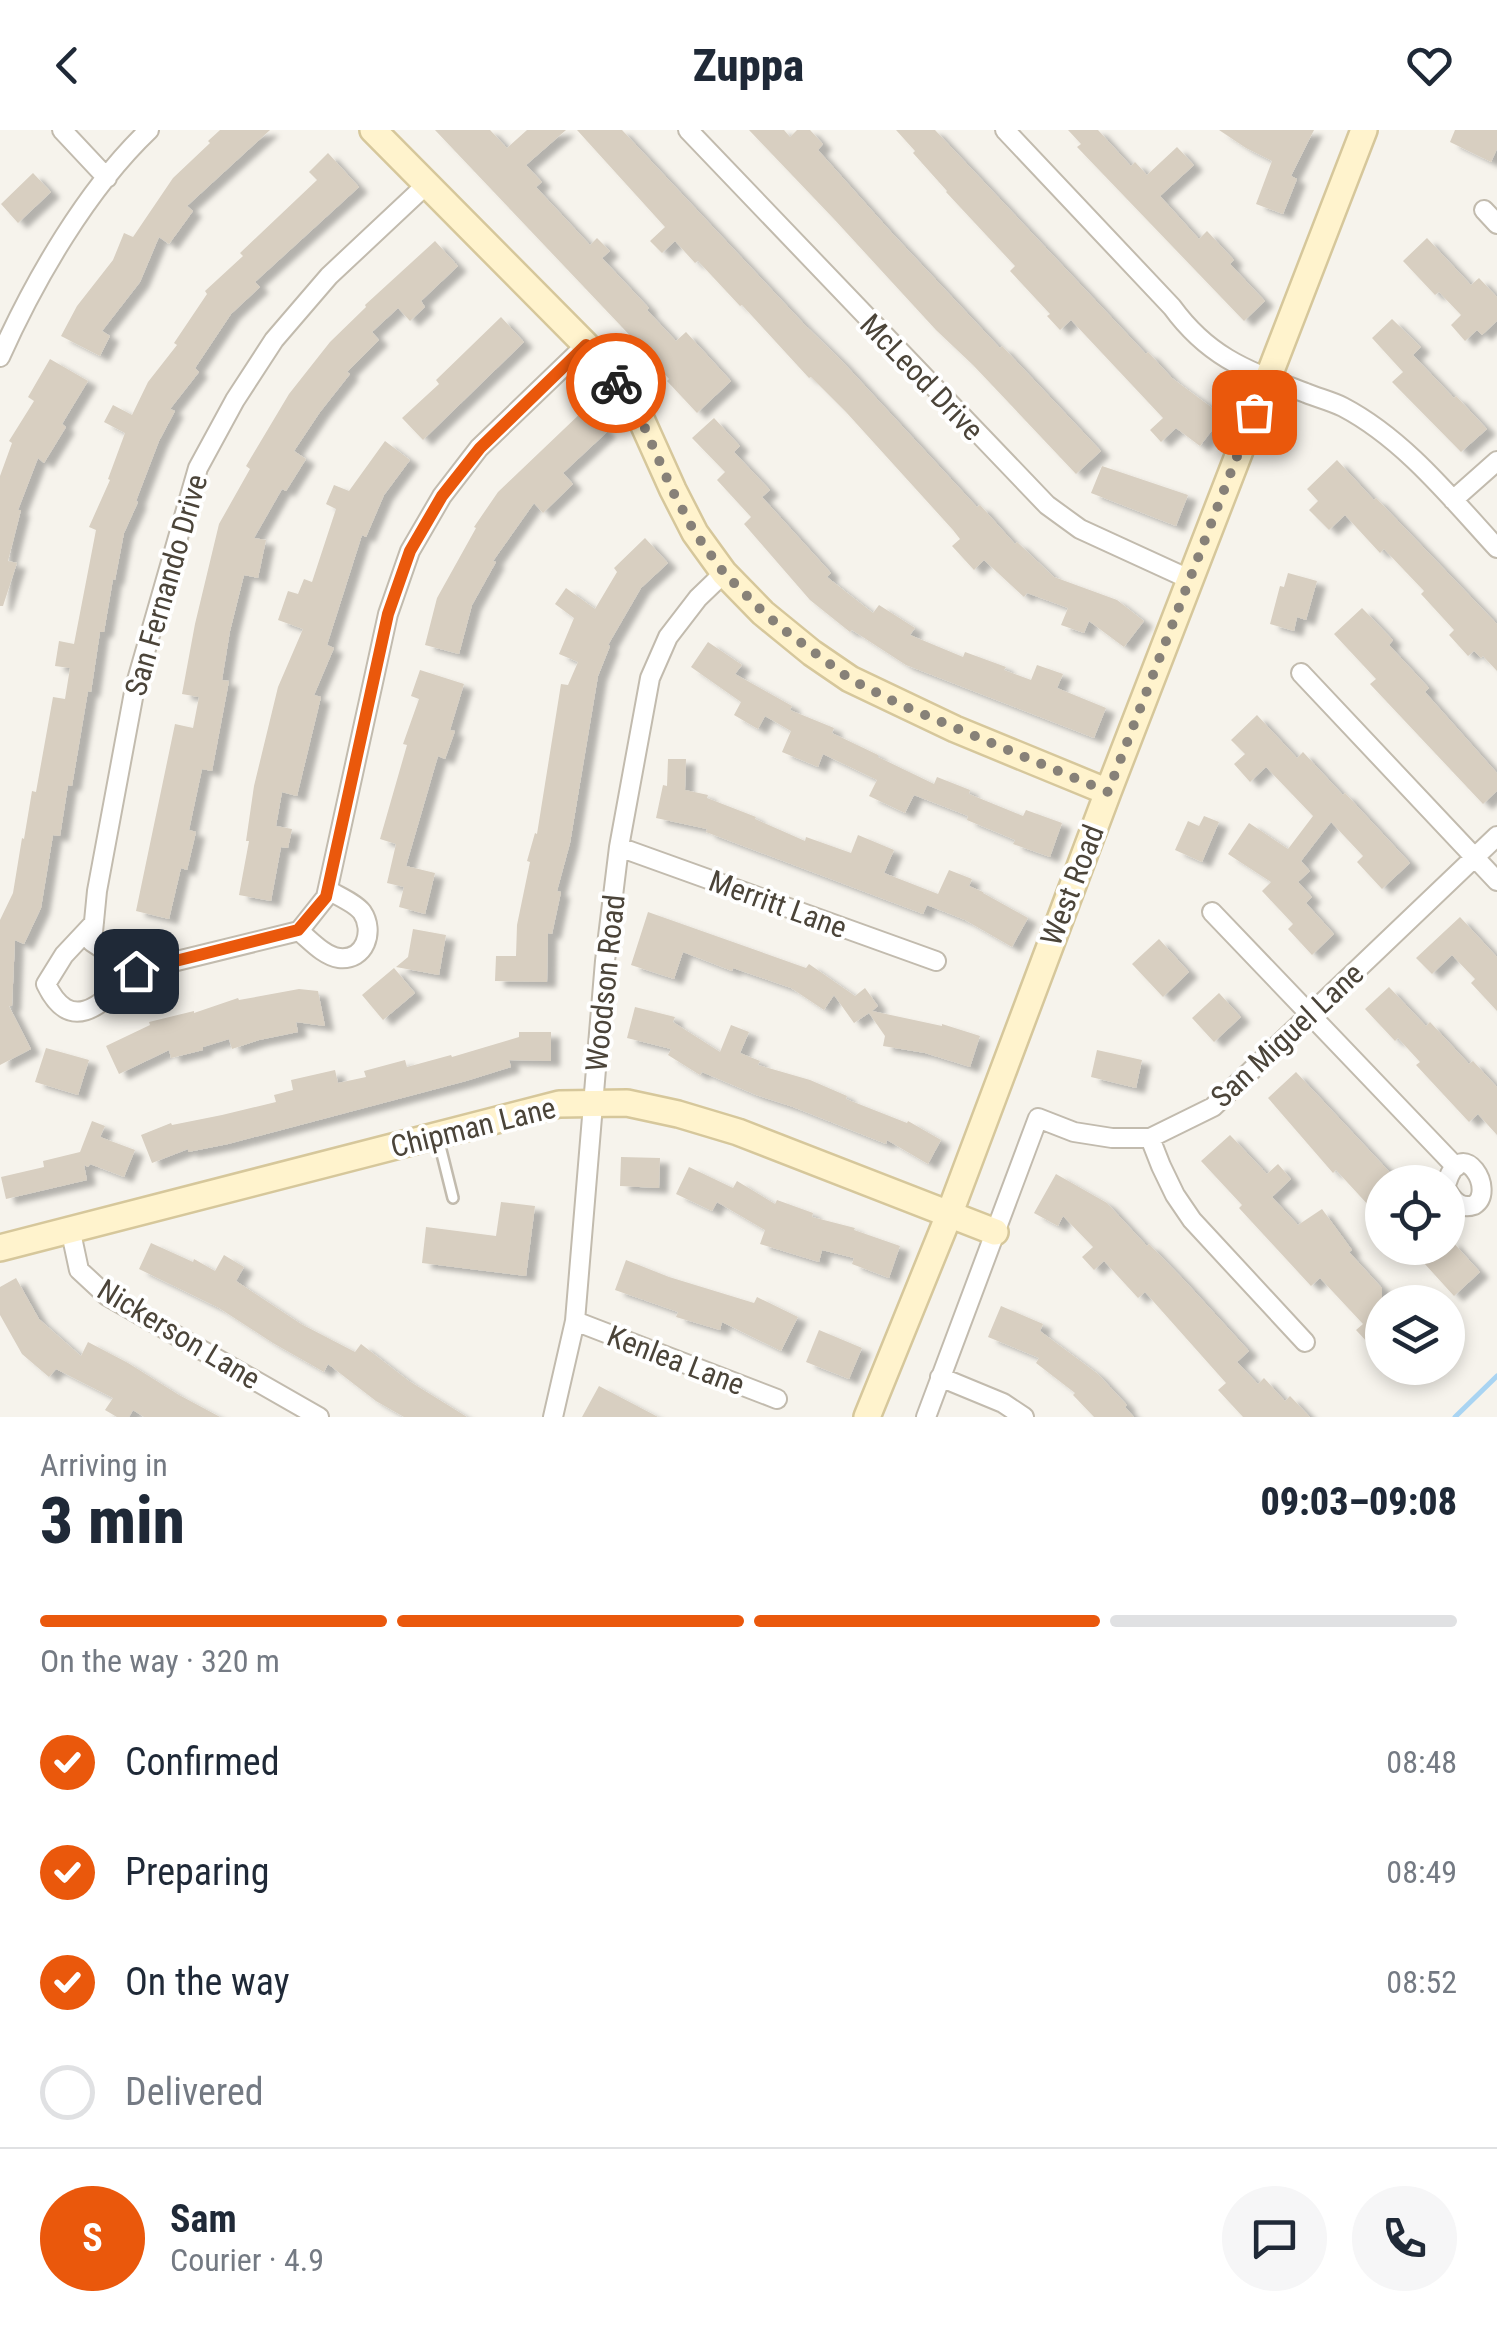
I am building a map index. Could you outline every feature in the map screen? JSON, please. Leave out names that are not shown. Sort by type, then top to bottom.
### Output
[{"type":"street","points":[[62,130],[107,178]]},
{"type":"street","points":[[0,357],[25,302],[65,236],[107,178],[149,130]]},
{"type":"street","points":[[373,130],[586,345],[637,410],[695,533],[724,573],[764,613],[850,679],[1108,792]]},
{"type":"street","name":"McLeod Drive","points":[[688,130],[1047,505],[1080,529],[1190,579]]},
{"type":"street","points":[[1005,130],[1172,307],[1188,329],[1211,349],[1241,368],[1342,407],[1391,440],[1497,548]]},
{"type":"street","name":"West Road","points":[[868,1417],[1364,130]]},
{"type":"street","name":"San Fernando Drive","points":[[94,923],[134,687],[198,468],[274,340],[329,276],[426,184]]},
{"type":"street","points":[[94,923],[64,954],[46,984],[55,1002],[68,1011],[94,1010],[136,971],[298,930],[326,897],[388,614],[410,551],[442,496],[480,448],[586,345]]},
{"type":"street","points":[[1453,500],[1497,461]]},
{"type":"street","name":"Woodson Road","points":[[553,1417],[575,1321],[605,961],[620,847],[650,678],[668,637],[698,598],[724,573]]},
{"type":"street","points":[[1301,673],[1497,882]]},
{"type":"street","name":"San Miguel Lane","points":[[995,1232],[1038,1118],[1074,1132],[1150,1138],[1213,1106],[1497,836]]},
{"type":"street","name":"Merritt Lane","points":[[620,847],[936,961]]},
{"type":"street","points":[[298,930],[338,958],[354,955],[365,945],[369,932],[361,911],[328,890]]},
{"type":"street","points":[[1212,912],[1312,1015],[1442,1165]]},
{"type":"street","points":[[94,923],[92,942],[136,971]]},
{"type":"street","name":"Chipman Lane","points":[[0,1248],[560,1104],[627,1103],[678,1114],[995,1232]]},
{"type":"street","points":[[1150,1138],[1160,1166],[1192,1220],[1305,1342]]},
{"type":"street","points":[[1465,1166],[1469,1164],[1482,1169],[1488,1181],[1482,1200],[1465,1205]]},
{"type":"street","name":"Nickerson Lane","points":[[70,1228],[79,1270],[107,1296],[319,1417]]},
{"type":"street","points":[[926,1416],[995,1232]]},
{"type":"street","name":"Kenlea Lane","points":[[575,1321],[778,1399]]},
{"type":"street","points":[[940,1377],[1004,1403],[1024,1417]]},
{"type":"lane","points":[[438,1135],[453,1198]]},
{"type":"building","points":[[220,130],[270,130],[187,206],[193,211],[169,244],[159,237],[140,282],[102,331],[110,336],[100,356],[61,336],[77,306],[113,260],[124,233],[133,237],[173,178]]},
{"type":"building","points":[[435,130],[490,130],[507,148],[527,130],[566,130],[526,165],[542,182],[536,187],[590,245],[597,238],[610,251],[602,258],[676,341],[686,332],[731,381],[697,413],[639,345]]},
{"type":"building","points":[[577,130],[622,130],[1015,544],[1054,577],[1117,600],[1144,621],[1124,647],[1089,621],[1084,633],[1061,625],[1068,608],[1027,593],[1024,597],[984,560],[974,570],[952,546],[960,539],[953,530],[742,305],[675,241],[662,253],[650,241],[665,227]]},
{"type":"building","points":[[749,130],[784,130],[790,137],[797,130],[810,130],[823,144],[818,150],[892,233],[1101,451],[1076,474]]},
{"type":"building","points":[[896,130],[935,130],[1146,354],[1223,416],[1200,446],[1176,428],[1161,442],[1150,430],[1163,418],[1071,320],[1060,330],[1047,316],[1050,314],[1010,271],[1015,266],[946,192]]},
{"type":"building","points":[[1068,130],[1098,130],[1131,166],[1135,162],[1147,175],[1177,147],[1194,165],[1160,196],[1199,239],[1207,231],[1234,260],[1230,264],[1265,301],[1244,321],[1077,147],[1081,144]]},
{"type":"building","points":[[1219,130],[1314,130],[1291,176],[1297,179],[1283,214],[1256,204],[1272,161]]},
{"type":"building","points":[[1455,130],[1497,130],[1497,149],[1491,162],[1450,142]]},
{"type":"building","points":[[328,153],[359,187],[255,282],[260,287],[231,314],[195,368],[199,372],[170,409],[175,411],[159,441],[124,533],[104,632],[100,632],[72,786],[68,785],[60,836],[53,835],[41,908],[24,944],[15,940],[9,1006],[31,1049],[0,1065],[0,920],[13,893],[53,697],[65,699],[70,668],[55,666],[59,641],[74,644],[96,530],[89,527],[125,433],[104,422],[113,405],[132,415],[148,382],[177,345],[174,343],[207,294],[205,291],[317,180],[309,172]]},
{"type":"building","points":[[33,173],[51,192],[18,223],[1,204]]},
{"type":"building","points":[[1427,238],[1471,285],[1479,278],[1497,297],[1497,321],[1482,335],[1477,330],[1465,341],[1451,325],[1461,315],[1439,292],[1435,295],[1403,261]]},
{"type":"building","points":[[435,241],[458,266],[421,301],[425,307],[410,321],[398,308],[372,332],[379,340],[347,372],[350,374],[294,451],[306,459],[286,491],[282,489],[254,538],[266,540],[258,578],[244,575],[230,631],[222,680],[229,681],[212,771],[202,769],[189,830],[196,832],[187,870],[181,868],[169,919],[136,911],[175,724],[193,728],[199,697],[182,694],[219,524],[250,469],[246,466],[289,394],[365,305]]},
{"type":"building","points":[[501,317],[524,342],[423,440],[402,418]]},
{"type":"building","points":[[1392,319],[1421,347],[1413,355],[1487,429],[1461,452],[1392,382],[1403,372],[1372,338]]},
{"type":"building","points":[[50,359],[88,381],[44,463],[38,458],[18,510],[8,561],[17,563],[0,606],[0,476],[12,443],[9,441],[34,401],[28,397]]},
{"type":"building","points":[[585,409],[607,432],[563,473],[573,484],[543,513],[534,503],[493,561],[496,562],[472,605],[459,654],[425,645],[437,598],[474,527],[498,492]]},
{"type":"building","points":[[714,418],[740,446],[734,452],[770,490],[762,497],[831,573],[827,577],[873,613],[879,605],[915,628],[910,635],[963,657],[965,652],[1031,680],[1037,665],[1063,674],[1057,688],[1106,708],[1094,738],[906,665],[850,632],[810,600],[744,524],[751,517],[717,480],[725,472],[692,438]]},
{"type":"building","points":[[385,441],[410,460],[384,495],[366,537],[362,535],[327,645],[334,648],[314,695],[321,697],[297,796],[282,792],[276,826],[292,829],[288,848],[281,847],[271,901],[239,895],[254,786],[278,687],[303,629],[278,620],[288,591],[298,594],[304,579],[312,582],[336,509],[326,504],[334,485],[349,491]]},
{"type":"building","points":[[1337,460],[1497,624],[1497,671],[1474,651],[1468,656],[1449,635],[1454,630],[1421,594],[1424,591],[1384,549],[1380,553],[1345,515],[1329,530],[1309,510],[1318,501],[1307,489]]},
{"type":"building","points":[[1102,466],[1188,495],[1176,526],[1091,493]]},
{"type":"building","points":[[645,538],[668,563],[641,588],[608,645],[598,676],[570,843],[557,891],[561,892],[552,934],[548,933],[547,982],[495,981],[496,956],[516,956],[517,925],[530,862],[527,861],[537,834],[561,684],[568,685],[578,662],[559,654],[574,618],[555,604],[566,588],[595,609],[617,572],[614,568]]},
{"type":"building","points":[[1288,573],[1317,581],[1306,620],[1297,617],[1294,631],[1270,624],[1280,586],[1284,587]]},
{"type":"building","points":[[1362,608],[1393,640],[1389,645],[1429,688],[1425,692],[1497,773],[1497,791],[1483,804],[1370,684],[1376,679],[1334,634]]},
{"type":"building","points":[[708,642],[742,665],[735,674],[792,706],[790,710],[834,728],[832,733],[878,757],[934,784],[937,777],[970,790],[969,794],[1023,816],[1026,810],[1062,823],[1050,857],[1013,844],[1015,840],[967,820],[968,816],[914,795],[905,813],[869,796],[877,780],[823,754],[818,767],[782,752],[791,731],[765,716],[758,729],[734,715],[741,702],[691,667]]},
{"type":"building","points":[[420,670],[464,684],[450,730],[455,731],[445,759],[438,756],[406,866],[435,873],[425,914],[399,907],[404,887],[387,883],[396,844],[380,839],[407,745],[403,744],[419,699],[411,696]]},
{"type":"building","points":[[1257,715],[1297,758],[1303,752],[1410,863],[1382,889],[1357,862],[1363,856],[1331,822],[1301,861],[1310,871],[1298,882],[1312,897],[1306,903],[1334,934],[1312,955],[1288,929],[1293,924],[1262,891],[1271,882],[1228,854],[1249,823],[1288,849],[1313,816],[1266,767],[1250,782],[1234,764],[1245,754],[1231,740]]},
{"type":"building","points":[[668,759],[686,759],[685,790],[708,795],[707,798],[805,841],[806,837],[851,853],[858,835],[894,850],[884,873],[938,894],[949,870],[972,879],[969,886],[1028,918],[1012,947],[965,920],[927,905],[923,914],[706,832],[707,829],[656,818],[663,785],[667,786]]},
{"type":"building","points":[[1204,816],[1219,822],[1202,862],[1175,850],[1188,821],[1199,826]]},
{"type":"building","points":[[648,912],[806,968],[809,964],[855,996],[865,988],[878,1006],[872,1011],[942,1024],[980,1036],[970,1067],[925,1053],[883,1046],[885,1036],[869,1013],[854,1023],[834,995],[824,1010],[791,988],[683,952],[674,979],[631,965]]},
{"type":"building","points":[[1460,917],[1497,957],[1497,1011],[1452,955],[1432,974],[1416,958]]},
{"type":"building","points":[[413,929],[446,935],[439,975],[396,967],[408,957]]},
{"type":"building","points":[[1159,939],[1189,972],[1163,997],[1132,964]]},
{"type":"building","points":[[394,968],[415,993],[383,1020],[362,995]]},
{"type":"building","points":[[1389,987],[1426,1026],[1430,1022],[1497,1087],[1497,1135],[1478,1114],[1469,1122],[1416,1065],[1420,1062],[1398,1038],[1395,1041],[1365,1009]]},
{"type":"building","points":[[299,989],[318,991],[325,1026],[296,1022],[298,1032],[232,1049],[229,1039],[171,1058],[169,1050],[119,1074],[106,1046],[150,1025],[149,1022],[194,1013],[238,998]]},
{"type":"building","points":[[1219,993],[1241,1017],[1214,1042],[1192,1018]]},
{"type":"building","points":[[635,1007],[675,1017],[673,1022],[720,1052],[731,1025],[749,1032],[740,1053],[760,1061],[758,1065],[810,1080],[847,1096],[846,1099],[908,1121],[941,1140],[928,1164],[887,1140],[886,1144],[702,1072],[700,1075],[668,1055],[671,1049],[627,1038]]},
{"type":"building","points":[[519,1032],[551,1032],[551,1061],[509,1060],[511,1067],[466,1081],[228,1144],[188,1149],[152,1163],[141,1135],[171,1123],[276,1102],[274,1095],[293,1090],[291,1080],[335,1070],[338,1083],[366,1077],[364,1071],[405,1060],[407,1067],[452,1057],[519,1037]]},
{"type":"building","points":[[46,1048],[89,1060],[78,1095],[35,1082]]},
{"type":"building","points":[[1097,1050],[1142,1060],[1136,1088],[1091,1077]]},
{"type":"building","points":[[1296,1072],[1383,1165],[1365,1165],[1365,1202],[1336,1170],[1333,1173],[1268,1098]]},
{"type":"building","points":[[92,1121],[105,1126],[100,1137],[135,1150],[124,1177],[84,1165],[87,1180],[6,1199],[1,1177],[44,1167],[43,1161],[80,1152]]},
{"type":"building","points":[[1230,1135],[1267,1174],[1278,1164],[1291,1179],[1272,1197],[1298,1225],[1322,1209],[1352,1250],[1349,1252],[1379,1285],[1365,1285],[1365,1340],[1356,1330],[1363,1324],[1320,1278],[1311,1286],[1201,1161]]},
{"type":"building","points":[[621,1157],[660,1158],[659,1188],[620,1186]]},
{"type":"building","points":[[689,1167],[733,1188],[737,1181],[775,1204],[777,1200],[813,1213],[812,1217],[855,1228],[900,1246],[889,1278],[852,1264],[854,1258],[822,1250],[819,1262],[760,1244],[765,1230],[717,1202],[712,1211],[676,1194]]},
{"type":"building","points":[[1056,1174],[1107,1203],[1249,1351],[1237,1362],[1258,1384],[1264,1378],[1285,1401],[1290,1396],[1310,1417],[1243,1417],[1218,1390],[1226,1383],[1145,1292],[1138,1298],[1104,1261],[1094,1270],[1082,1257],[1093,1247],[1063,1216],[1058,1226],[1034,1213]]},
{"type":"building","points":[[501,1202],[535,1206],[526,1276],[422,1263],[426,1227],[496,1236]]},
{"type":"building","points":[[151,1243],[215,1271],[224,1255],[244,1267],[236,1281],[301,1324],[355,1352],[361,1344],[409,1381],[467,1417],[404,1417],[328,1364],[324,1372],[219,1308],[139,1269]]},
{"type":"building","points":[[1465,1256],[1480,1272],[1465,1286],[1444,1285],[1426,1265],[1465,1265]]},
{"type":"building","points":[[626,1260],[754,1303],[757,1297],[798,1317],[781,1351],[722,1322],[720,1330],[676,1317],[678,1312],[615,1290]]},
{"type":"building","points":[[16,1278],[39,1319],[81,1356],[88,1342],[220,1417],[144,1417],[133,1410],[129,1417],[117,1417],[105,1410],[113,1398],[56,1369],[49,1377],[22,1354],[0,1315],[0,1287]]},
{"type":"building","points":[[1001,1306],[1043,1324],[1040,1331],[1098,1374],[1134,1417],[1094,1417],[1075,1393],[1036,1363],[1039,1358],[988,1337]]},
{"type":"building","points":[[819,1330],[862,1348],[849,1379],[806,1362]]},
{"type":"building","points":[[599,1386],[658,1417],[582,1417]]},
{"type":"waterway","points":[[1455,1417],[1497,1376]]},
{"type":"way so far","points":[[616,383],[637,410],[695,533],[724,573],[788,633],[850,679],[899,704],[1108,792],[1254,412]]},
{"type":"route","points":[[136,971],[298,930],[326,897],[388,614],[410,551],[442,496],[480,448],[586,345],[616,383]]}]
